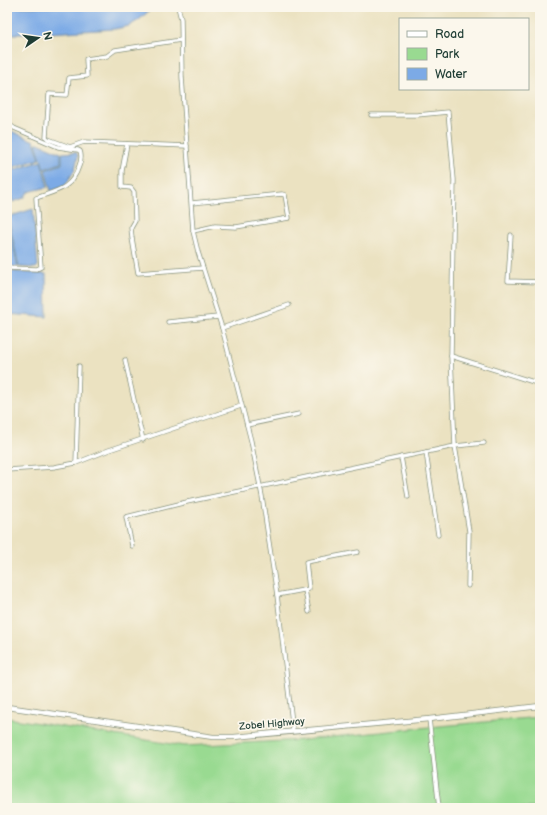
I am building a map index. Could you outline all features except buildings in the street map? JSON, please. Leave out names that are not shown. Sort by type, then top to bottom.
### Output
[{"type":"main road","name":"Zobel Highway","points":[[7,707],[213,737],[234,737],[429,719],[540,706]]},
{"type":"street","points":[[178,7],[194,231],[203,268],[222,328],[247,425],[277,595],[293,731]]},
{"type":"street","points":[[181,40],[115,50],[107,56],[86,59],[87,76],[69,78],[67,95],[49,94],[46,137],[70,147],[84,142],[187,146]]},
{"type":"street","points":[[371,115],[417,115],[448,112],[454,180],[451,356],[455,446],[469,531],[468,586]]},
{"type":"street","points":[[7,123],[14,128],[58,147],[78,150],[82,156],[78,170],[71,182],[66,187],[36,198],[41,267],[37,269],[7,268]]},
{"type":"street","points":[[127,144],[122,170],[122,187],[131,188],[134,192],[135,221],[131,228],[138,273],[203,268]]},
{"type":"street","points":[[192,203],[282,194],[285,195],[289,218],[236,227],[215,226],[194,231]]},
{"type":"street","points":[[511,235],[508,281],[540,282]]},
{"type":"street","points":[[222,328],[289,305]]},
{"type":"street","points":[[168,322],[218,316]]},
{"type":"street","points":[[451,356],[540,384]]},
{"type":"street","points":[[125,360],[143,440]]},
{"type":"street","points":[[76,463],[79,366]]},
{"type":"street","points":[[7,470],[54,467],[76,463],[109,450],[143,440],[241,406]]},
{"type":"street","points":[[247,425],[299,414]]},
{"type":"street","points":[[132,546],[126,517],[187,502],[401,457],[455,446],[484,443]]},
{"type":"street","points":[[426,452],[438,535]]},
{"type":"street","points":[[401,457],[408,497]]},
{"type":"street","points":[[277,595],[309,589],[306,562],[358,552]]},
{"type":"street","points":[[305,590],[309,612]]},
{"type":"street","points":[[429,719],[438,808]]},
{"type":"green space","points":[[540,717],[540,808],[7,808],[7,718],[184,746],[304,740]]},
{"type":"water","points":[[7,7],[153,7],[139,20],[129,26],[115,29],[7,34]]},
{"type":"water","points":[[7,129],[34,141],[40,159],[7,169]]},
{"type":"water","points":[[36,143],[61,153],[61,163],[44,169]]},
{"type":"water","points":[[76,152],[78,156],[75,169],[65,186],[51,191],[45,170],[62,164],[62,153]]},
{"type":"water","points":[[41,161],[48,187],[28,192],[24,198],[13,202],[7,185],[7,172]]},
{"type":"water","points":[[33,209],[38,266],[36,268],[19,267],[8,217]]},
{"type":"water","points":[[7,218],[18,267],[7,266]]},
{"type":"water","points":[[7,271],[46,274],[47,317],[7,314]]}]
